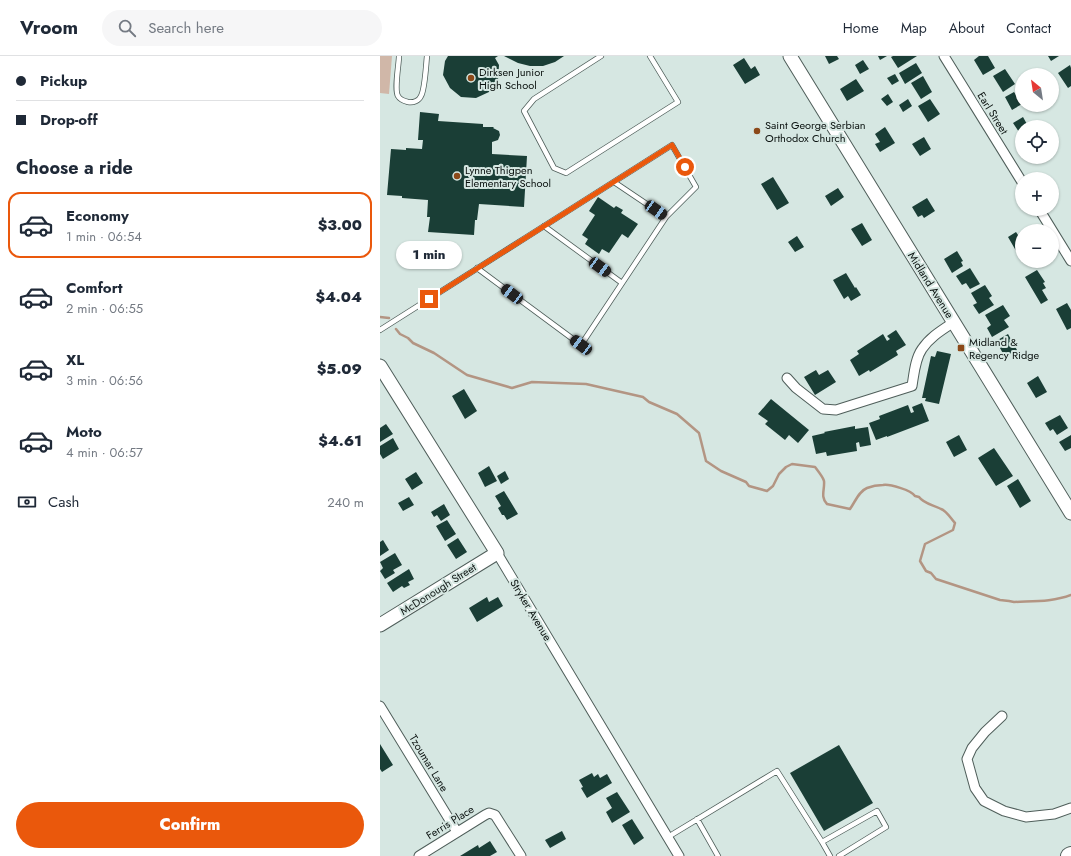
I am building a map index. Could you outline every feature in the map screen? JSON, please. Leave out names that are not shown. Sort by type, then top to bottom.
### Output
[{"type":"street","name":"Midland Avenue","points":[[790,56],[1071,513]]},
{"type":"street","name":"Earl Street","points":[[944,56],[1016,172]]},
{"type":"street","points":[[1043,216],[1071,261]]},
{"type":"street","points":[[787,378],[796,388],[823,409],[836,410],[912,386],[918,357],[922,349],[935,335],[954,322]]},
{"type":"street","name":"Stryker Avenue","points":[[380,366],[496,553],[679,856]]},
{"type":"street","name":"McDonough Street","points":[[382,620],[496,553]]},
{"type":"street","name":"Tzoumar Lane","points":[[380,706],[457,832]]},
{"type":"street","points":[[1002,716],[985,732],[972,748],[967,758],[975,788],[984,801],[1004,811],[1026,817],[1054,814],[1071,808]]},
{"type":"street","name":"Ferris Place","points":[[419,856],[485,814],[489,813],[495,815],[521,856]]},
{"type":"lane","points":[[399,56],[396,89],[398,96],[404,101],[412,102],[421,96],[424,85],[427,56]]},
{"type":"lane","points":[[601,56],[534,99],[524,111],[554,168],[566,173],[678,102],[650,56]]},
{"type":"lane","points":[[380,330],[672,145],[696,187],[666,217],[581,345],[478,268]]},
{"type":"lane","points":[[614,182],[666,217]]},
{"type":"lane","points":[[544,226],[622,283]]},
{"type":"lane","points":[[668,837],[777,771],[830,856]]},
{"type":"lane","points":[[822,842],[877,811],[886,827],[839,856]]},
{"type":"lane","points":[[697,819],[718,856]]},
{"type":"shaded area","points":[[380,56],[392,56],[389,94],[380,93]]},
{"type":"building","name":"Dirksen Junior High School","points":[[448,56],[498,56],[495,58],[499,65],[498,80],[489,92],[476,98],[461,97],[450,88],[443,75],[445,61]]},
{"type":"building","name":"Dirksen Junior High School","points":[[504,56],[564,56],[555,62],[543,66],[530,66],[518,63]]},
{"type":"building","points":[[825,56],[837,56],[839,59],[829,64]]},
{"type":"building","points":[[878,56],[887,56],[880,60]]},
{"type":"building","points":[[917,56],[898,68],[891,57]]},
{"type":"building","points":[[979,56],[988,56],[995,68],[983,75],[974,60]]},
{"type":"building","points":[[1048,56],[1059,56],[1051,61]]},
{"type":"building","points":[[744,58],[751,69],[755,66],[760,75],[745,84],[733,65]]},
{"type":"building","points":[[863,60],[869,69],[860,74],[855,65]]},
{"type":"building","points":[[916,63],[922,73],[905,84],[899,73]]},
{"type":"building","points":[[1070,65],[1071,86],[1068,88],[1059,72]]},
{"type":"building","points":[[1005,69],[1015,84],[1003,92],[993,76]]},
{"type":"building","points":[[895,74],[899,81],[892,85],[887,78]]},
{"type":"building","points":[[923,76],[932,92],[921,99],[911,83]]},
{"type":"building","points":[[856,79],[864,91],[847,101],[840,89]]},
{"type":"building","points":[[1014,92],[1015,108],[1012,110],[1005,97]]},
{"type":"building","points":[[888,94],[893,102],[887,106],[881,99]]},
{"type":"building","points":[[908,99],[912,106],[903,112],[899,105]]},
{"type":"building","points":[[930,99],[940,114],[928,122],[918,106]]},
{"type":"building","name":"Lynne Thigpen Elementary School","points":[[420,112],[439,114],[438,121],[483,124],[483,127],[494,127],[493,128],[499,131],[500,135],[498,140],[492,142],[492,154],[527,156],[524,207],[479,204],[477,220],[475,220],[474,235],[428,232],[430,217],[427,217],[428,200],[387,195],[391,149],[422,149],[423,140],[418,140]]},
{"type":"building","points":[[1023,117],[1025,120],[1018,120]]},
{"type":"building","points":[[885,127],[895,143],[880,152],[875,144],[880,142],[875,134]]},
{"type":"building","points":[[924,137],[931,149],[920,156],[912,144]]},
{"type":"building","points":[[773,177],[789,203],[777,210],[761,184]]},
{"type":"building","points":[[838,188],[844,197],[831,206],[825,196]]},
{"type":"building","points":[[598,197],[614,208],[616,206],[623,210],[621,213],[638,224],[628,238],[622,234],[609,253],[602,249],[599,254],[585,244],[588,239],[582,235],[595,215],[589,211]]},
{"type":"building","points":[[927,198],[935,211],[924,218],[922,215],[918,217],[912,207]]},
{"type":"building","points":[[862,223],[872,240],[862,246],[851,229]]},
{"type":"building","points":[[1015,233],[1015,249],[1008,237]]},
{"type":"building","points":[[797,236],[804,247],[795,252],[788,242]]},
{"type":"building","points":[[957,251],[963,261],[961,262],[963,266],[952,273],[944,259]]},
{"type":"building","points":[[970,268],[980,284],[970,289],[966,283],[962,285],[956,276]]},
{"type":"building","points":[[1037,270],[1045,282],[1043,283],[1046,288],[1042,290],[1048,300],[1041,304],[1025,277]]},
{"type":"building","points":[[846,273],[861,295],[851,301],[848,296],[844,299],[833,280]]},
{"type":"building","points":[[985,285],[992,296],[989,298],[994,305],[979,314],[973,305],[977,303],[971,293]]},
{"type":"building","points":[[1067,303],[1071,310],[1071,328],[1067,330],[1056,309]]},
{"type":"building","points":[[1003,305],[1010,316],[1004,320],[1009,327],[992,337],[987,328],[991,325],[985,315]]},
{"type":"building","points":[[896,330],[906,345],[896,351],[898,355],[870,372],[869,370],[859,376],[850,360],[859,354],[857,351],[883,334],[887,341],[890,339],[887,336]]},
{"type":"building","points":[[1008,334],[1017,350],[1005,357],[996,341]]},
{"type":"building","points":[[937,351],[951,354],[939,404],[925,401],[926,398],[922,398],[931,356],[935,357]]},
{"type":"building","points":[[816,370],[819,375],[828,370],[836,382],[815,395],[804,377]]},
{"type":"building","points":[[1038,376],[1047,392],[1036,398],[1027,383]]},
{"type":"building","points":[[464,389],[477,411],[465,419],[452,396]]},
{"type":"building","points":[[771,399],[809,430],[798,443],[789,435],[785,440],[765,424],[768,421],[758,414]]},
{"type":"building","points":[[922,403],[929,421],[876,440],[869,423],[880,419],[879,416],[908,405],[911,413],[914,412],[912,407]]},
{"type":"building","points":[[1060,415],[1068,428],[1057,435],[1053,429],[1050,431],[1045,423]]},
{"type":"building","points":[[386,424],[393,434],[380,442],[380,428]]},
{"type":"building","points":[[855,426],[855,429],[868,427],[871,445],[860,447],[859,442],[856,443],[857,451],[827,456],[826,452],[816,454],[812,436]]},
{"type":"building","points":[[959,435],[967,450],[954,457],[946,442]]},
{"type":"building","points":[[1071,435],[1071,448],[1065,451],[1059,442]]},
{"type":"building","points":[[393,438],[399,449],[383,459],[380,454],[380,446]]},
{"type":"building","points":[[994,448],[1013,476],[996,486],[978,458]]},
{"type":"building","points":[[489,466],[497,481],[485,487],[478,473]]},
{"type":"building","points":[[505,471],[509,479],[501,484],[497,476]]},
{"type":"building","points":[[416,472],[423,483],[412,490],[405,479]]},
{"type":"building","points":[[1018,479],[1031,501],[1020,508],[1007,486]]},
{"type":"building","points":[[504,491],[518,514],[507,520],[498,508],[501,506],[495,496]]},
{"type":"building","points":[[409,497],[414,505],[403,511],[398,503]]},
{"type":"building","points":[[444,504],[450,515],[441,521],[437,515],[434,517],[431,512]]},
{"type":"building","points":[[447,520],[456,534],[445,541],[436,526]]},
{"type":"building","points":[[458,538],[467,552],[456,559],[447,545]]},
{"type":"building","points":[[383,540],[389,550],[380,556],[380,542]]},
{"type":"building","points":[[395,553],[402,565],[393,570],[395,573],[385,579],[380,571],[383,568],[380,562]]},
{"type":"building","points":[[409,569],[414,579],[408,582],[410,585],[404,588],[402,586],[393,592],[387,583]]},
{"type":"building","points":[[487,597],[489,602],[498,597],[503,606],[477,622],[469,608]]},
{"type":"building","points":[[380,744],[393,765],[382,772],[380,769]]},
{"type":"building","points":[[839,745],[873,803],[824,831],[790,773]]},
{"type":"building","points":[[592,773],[594,777],[598,774],[600,778],[607,774],[612,783],[587,798],[581,788],[583,787],[579,780]]},
{"type":"building","points":[[617,792],[630,812],[612,823],[606,812],[612,808],[606,798]]},
{"type":"building","points":[[632,819],[644,838],[634,845],[622,825]]},
{"type":"building","points":[[562,831],[566,839],[550,848],[545,840]]},
{"type":"building","points":[[490,841],[497,852],[490,856],[460,856],[478,845],[479,848]]},
{"type":"waterway","points":[[380,317],[389,318]]},
{"type":"waterway","points":[[396,329],[400,334],[408,338],[413,343],[434,353],[467,375],[512,388],[532,382],[586,384],[643,397],[649,402],[677,414],[699,433],[706,461],[721,471],[746,482],[749,486],[767,491],[773,486],[779,474],[786,467],[792,464],[815,467],[824,481],[823,496],[827,504],[850,509],[864,489],[883,485],[890,485],[900,488],[919,497],[926,503],[943,510],[955,523],[953,530],[925,544],[920,561],[926,571],[931,573],[936,579],[1000,600],[1014,602],[1050,600],[1071,595]]},
{"type":"place","name":"Dirksen Junior High School","points":[[471,78]]},
{"type":"place","name":"Saint George Serbian Orthodox Church","points":[[757,131]]},
{"type":"place","name":"Lynne Thigpen Elementary School","points":[[457,176]]},
{"type":"place","name":"Midland & Regency Ridge","points":[[961,348]]},
{"type":"route","points":[[429,299],[672,145],[685,167]]}]
